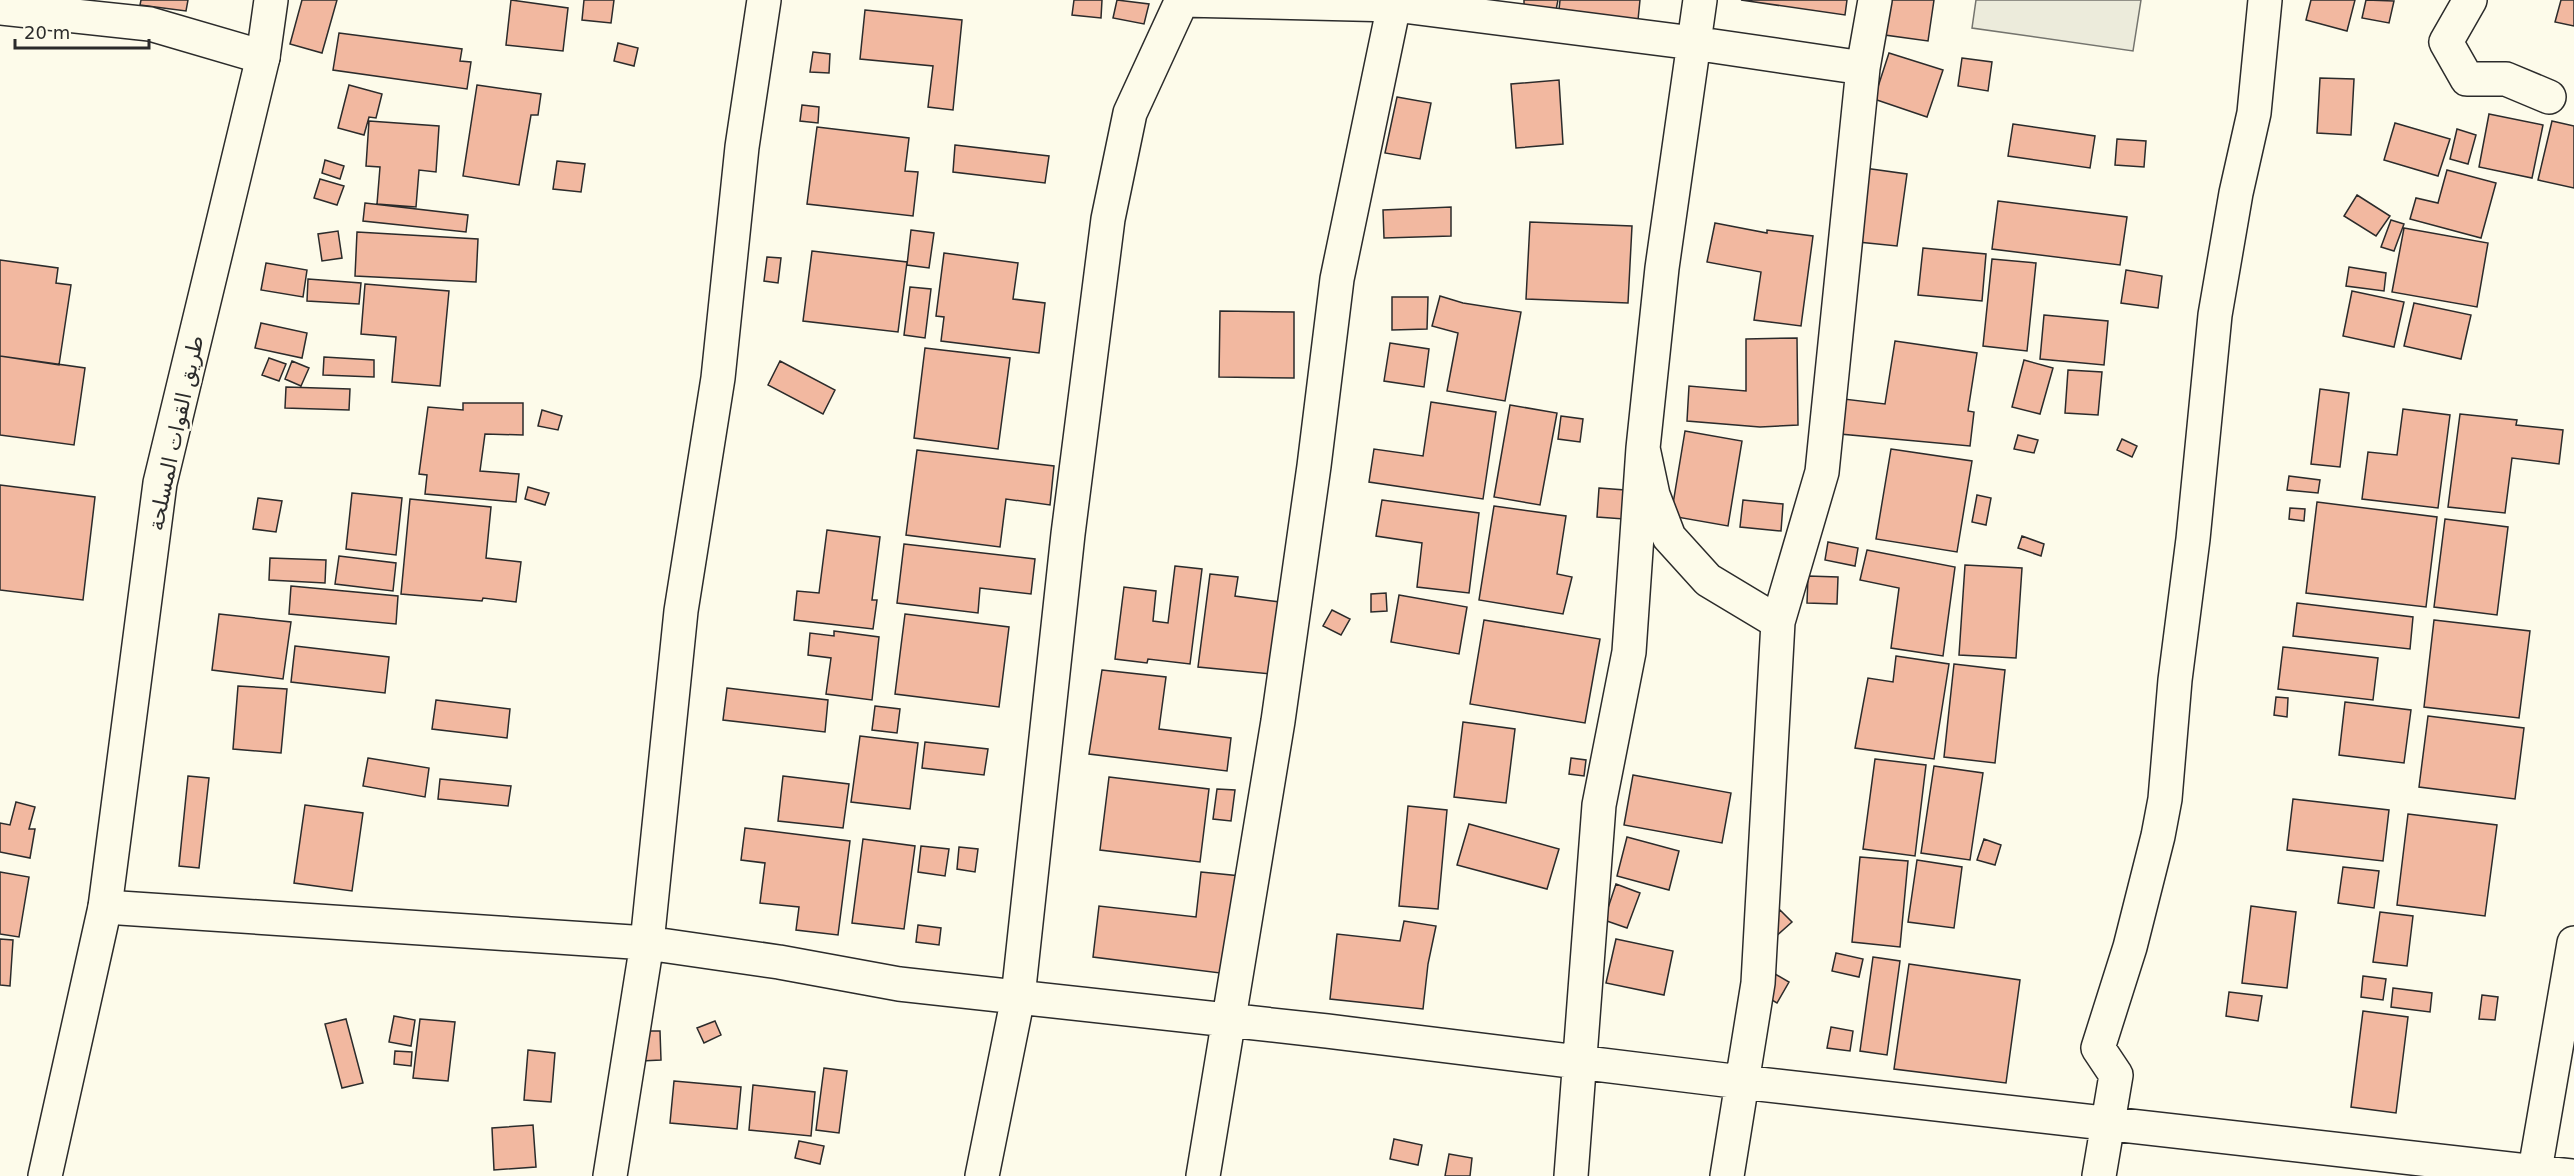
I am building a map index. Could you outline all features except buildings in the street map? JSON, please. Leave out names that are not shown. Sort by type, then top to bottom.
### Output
[{"type":"street","name":"طريق القوات المسلحة","points":[[45,1176],[105,907],[160,483],[263,57],[271,0]]},
{"type":"street","points":[[610,1176],[647,944],[681,611],[718,378],[742,147],[764,0]]},
{"type":"street","points":[[982,1176],[1018,997],[1068,534],[1108,219],[1130,113],[1182,0],[1395,2],[1863,69]]},
{"type":"street","points":[[1571,1176],[1599,805],[1629,652],[1642,448],[1662,268],[1700,0]]},
{"type":"street","points":[[1727,1176],[1758,983],[1779,622],[1822,472],[1863,69],[1875,0]]},
{"type":"street","points":[[2099,1176],[2116,1075],[2098,1048],[2130,947],[2165,800],[2175,680],[2193,539],[2215,315],[2236,193],[2254,113],[2265,0]]},
{"type":"street","points":[[2470,0],[2446,42],[2467,79],[2506,79],[2549,97]]},
{"type":"street","points":[[1203,1176],[1231,1020],[1278,721],[1314,466],[1337,279],[1395,2]]},
{"type":"street","points":[[0,8],[150,24],[263,57]]},
{"type":"street","points":[[1642,448],[1653,495],[1669,537],[1708,580],[1779,622]]},
{"type":"street","points":[[105,907],[647,944],[779,962],[899,984],[1231,1020],[2535,1174],[2571,1176]]},
{"type":"street","points":[[2535,1174],[2574,943]]},
{"type":"shaded area","points":[[1976,0],[2141,0],[2133,51],[1972,28]]}]
